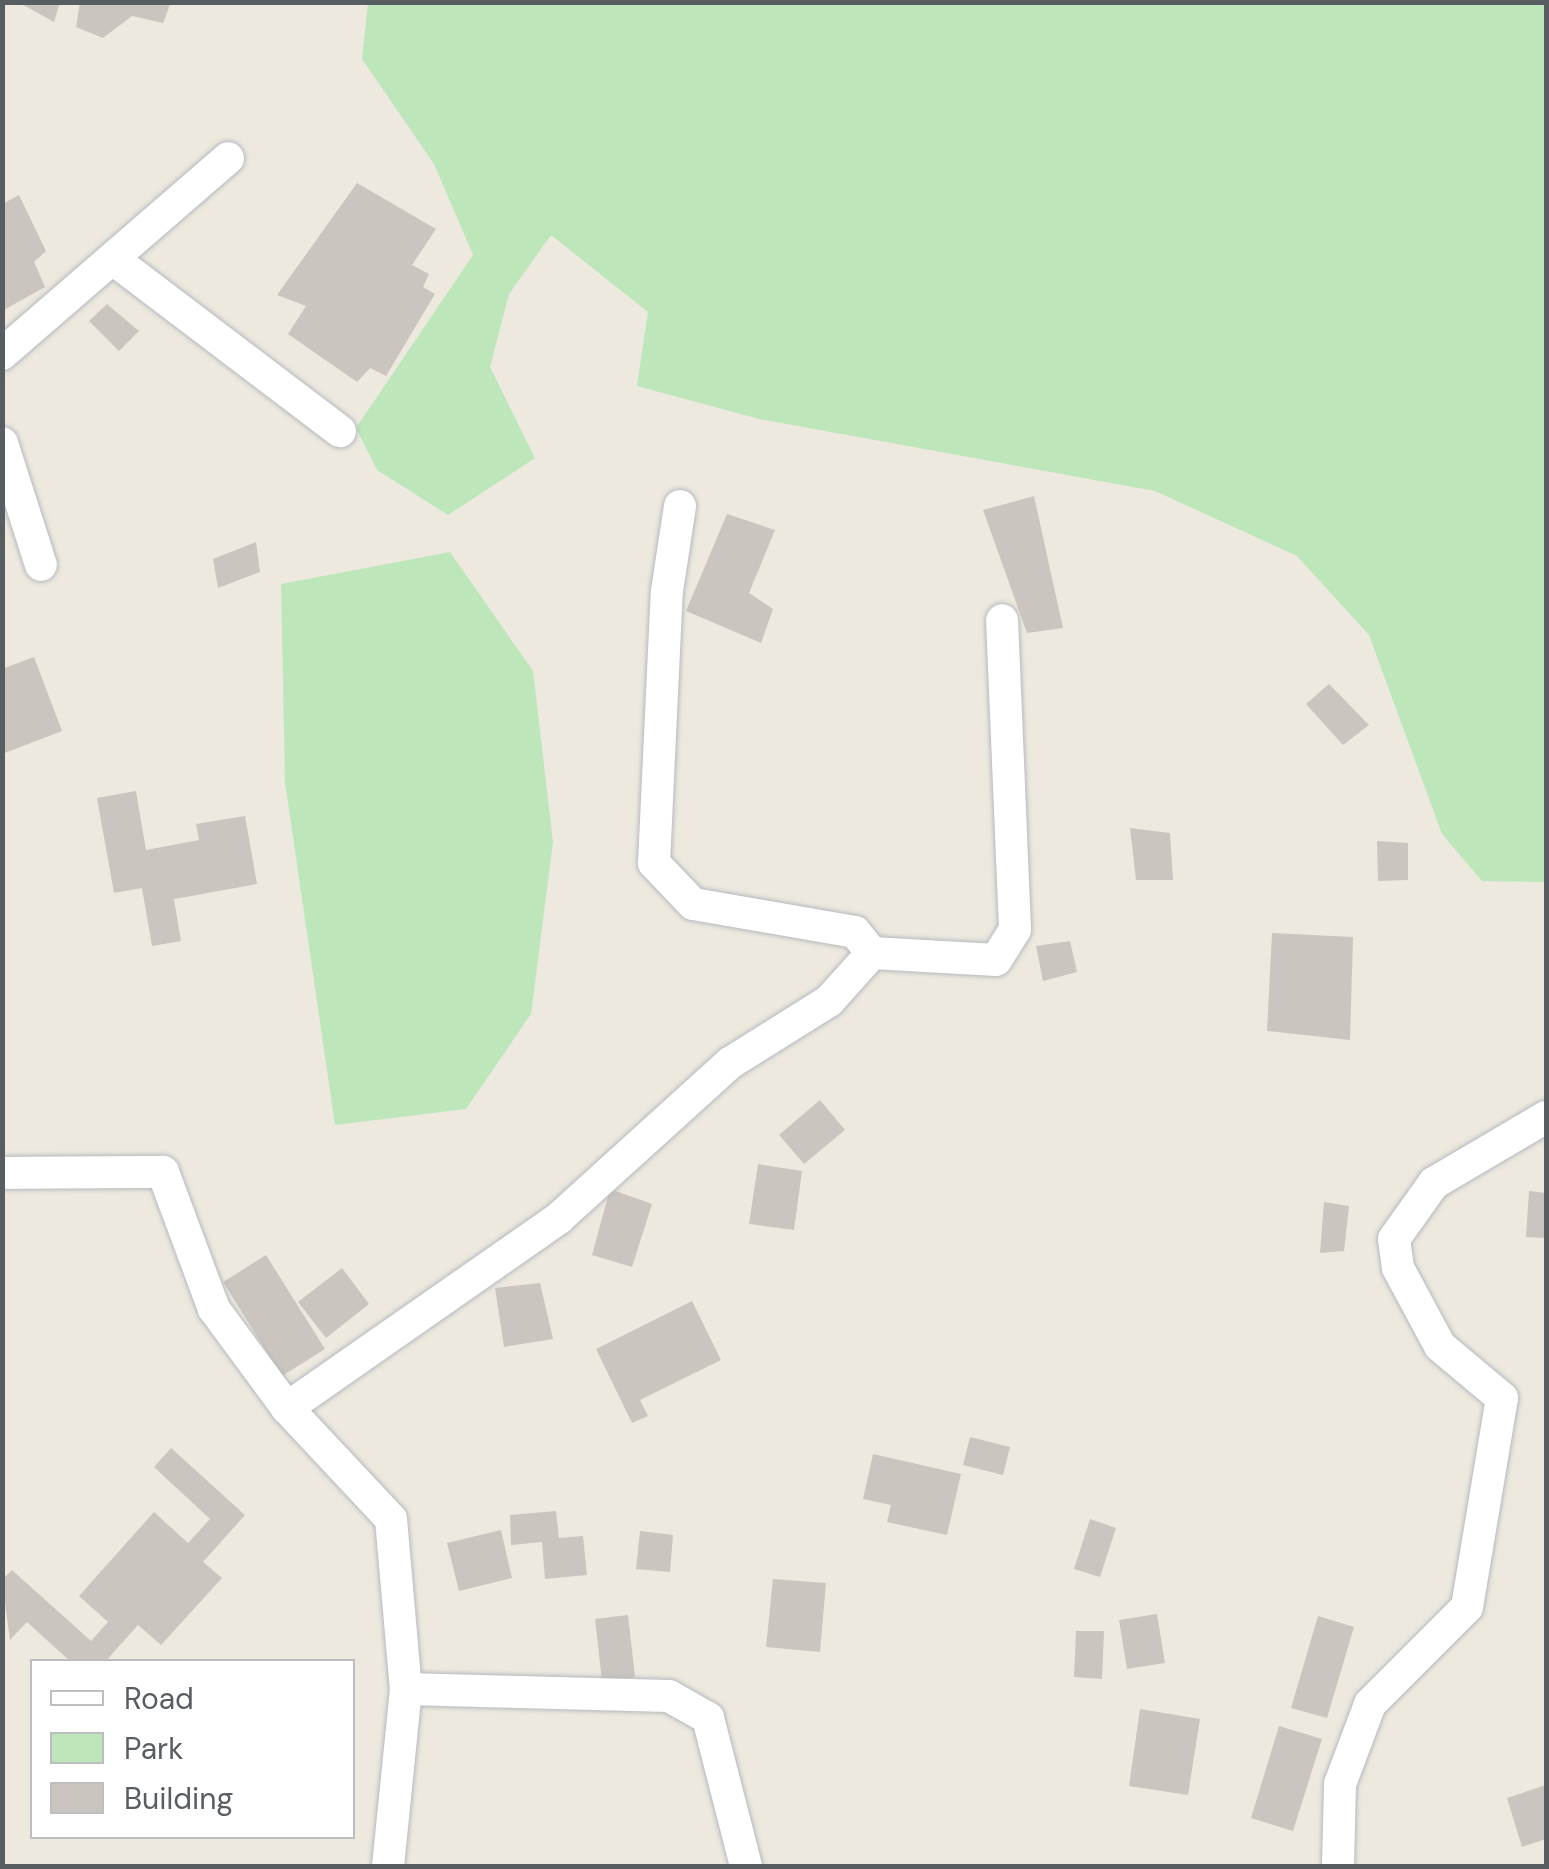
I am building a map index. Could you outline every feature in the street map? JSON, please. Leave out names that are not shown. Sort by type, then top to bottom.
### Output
[{"type":"street","points":[[2,354],[228,158]]},
{"type":"street","points":[[113,259],[340,431]]},
{"type":"street","points":[[2,442],[40,565]]},
{"type":"street","points":[[680,506],[654,863],[693,904],[855,932],[872,952],[996,960],[1015,929],[1002,620]]},
{"type":"street","points":[[287,1408],[558,1218],[730,1063],[829,1001],[872,952]]},
{"type":"street","points":[[1338,1866],[1340,1784],[1370,1704],[1466,1607],[1502,1398],[1440,1346],[1398,1268],[1394,1239],[1434,1183],[1546,1117]]},
{"type":"street","points":[[2,1174],[163,1172],[214,1308],[287,1408],[391,1519],[406,1690],[388,1866]]},
{"type":"street","points":[[406,1690],[669,1696],[708,1718],[746,1866]]},
{"type":"green space","points":[[368,3],[1546,3],[1546,882],[1482,881],[1442,834],[1369,635],[1297,556],[1155,491],[759,419],[637,386],[648,312],[551,235],[509,294],[490,367],[535,458],[448,515],[377,470],[356,428],[473,255],[434,164],[362,59]]},
{"type":"green space","points":[[450,552],[533,671],[553,842],[531,1014],[466,1109],[335,1125],[285,782],[281,584]]},
{"type":"building","points":[[18,2],[60,2],[54,22]]},
{"type":"building","points":[[80,2],[171,2],[163,23],[132,16],[103,38],[76,27]]},
{"type":"building","points":[[357,183],[436,229],[412,265],[429,274],[423,287],[435,294],[386,376],[370,368],[357,382],[288,334],[306,306],[277,295]]},
{"type":"building","points":[[19,195],[46,251],[34,262],[45,287],[2,311],[2,204]]},
{"type":"building","points":[[107,304],[139,331],[119,351],[89,321]]},
{"type":"building","points":[[1034,496],[1063,628],[1027,633],[983,510]]},
{"type":"building","points":[[727,514],[775,530],[749,593],[773,609],[761,643],[686,611]]},
{"type":"building","points":[[256,542],[260,572],[218,588],[213,559]]},
{"type":"building","points":[[34,657],[62,731],[2,754],[2,669]]},
{"type":"building","points":[[1329,684],[1369,725],[1343,745],[1306,704]]},
{"type":"building","points":[[136,791],[146,850],[199,840],[196,824],[245,816],[257,884],[174,899],[181,941],[152,946],[142,888],[114,893],[97,798]]},
{"type":"building","points":[[1130,828],[1170,833],[1173,880],[1136,880]]},
{"type":"building","points":[[1377,841],[1408,843],[1408,880],[1378,881]]},
{"type":"building","points":[[1272,933],[1353,937],[1350,1040],[1267,1031]]},
{"type":"building","points":[[1070,941],[1077,972],[1043,981],[1036,946]]},
{"type":"building","points":[[820,1100],[845,1130],[804,1164],[779,1135]]},
{"type":"building","points":[[758,1164],[802,1171],[794,1230],[749,1224]]},
{"type":"building","points":[[610,1189],[652,1204],[632,1267],[592,1255]]},
{"type":"building","points":[[1529,1191],[1546,1193],[1546,1238],[1526,1237]]},
{"type":"building","points":[[1324,1202],[1349,1206],[1344,1251],[1320,1253]]},
{"type":"building","points":[[266,1255],[325,1349],[282,1376],[223,1282]]},
{"type":"building","points":[[342,1268],[369,1304],[326,1338],[298,1302]]},
{"type":"building","points":[[540,1283],[553,1339],[504,1347],[495,1288]]},
{"type":"building","points":[[692,1301],[721,1360],[640,1400],[648,1416],[632,1423],[596,1349]]},
{"type":"building","points":[[970,1437],[1010,1447],[1003,1475],[963,1465]]},
{"type":"building","points":[[171,1448],[245,1515],[203,1562],[222,1578],[161,1645],[138,1625],[108,1659],[68,1659],[27,1622],[10,1640],[2,1580],[12,1570],[91,1641],[108,1622],[79,1596],[154,1512],[188,1543],[210,1519],[154,1467]]},
{"type":"building","points":[[873,1454],[961,1474],[947,1535],[887,1522],[891,1505],[863,1499]]},
{"type":"building","points":[[556,1511],[559,1538],[583,1536],[587,1575],[545,1579],[542,1542],[511,1545],[510,1515]]},
{"type":"building","points":[[1090,1519],[1116,1528],[1100,1577],[1074,1569]]},
{"type":"building","points":[[501,1530],[512,1578],[459,1591],[447,1543]]},
{"type":"building","points":[[640,1531],[673,1535],[670,1572],[636,1569]]},
{"type":"building","points":[[773,1579],[826,1583],[820,1652],[766,1647]]},
{"type":"building","points":[[1157,1614],[1165,1663],[1127,1669],[1119,1620]]},
{"type":"building","points":[[628,1615],[635,1677],[602,1681],[595,1619]]},
{"type":"building","points":[[1318,1616],[1354,1627],[1327,1718],[1291,1708]]},
{"type":"building","points":[[1076,1631],[1104,1631],[1102,1679],[1074,1677]]},
{"type":"building","points":[[1140,1709],[1200,1719],[1188,1795],[1129,1786]]},
{"type":"building","points":[[1279,1726],[1322,1739],[1293,1831],[1251,1818]]},
{"type":"building","points":[[1546,1785],[1546,1839],[1522,1847],[1507,1798]]}]
